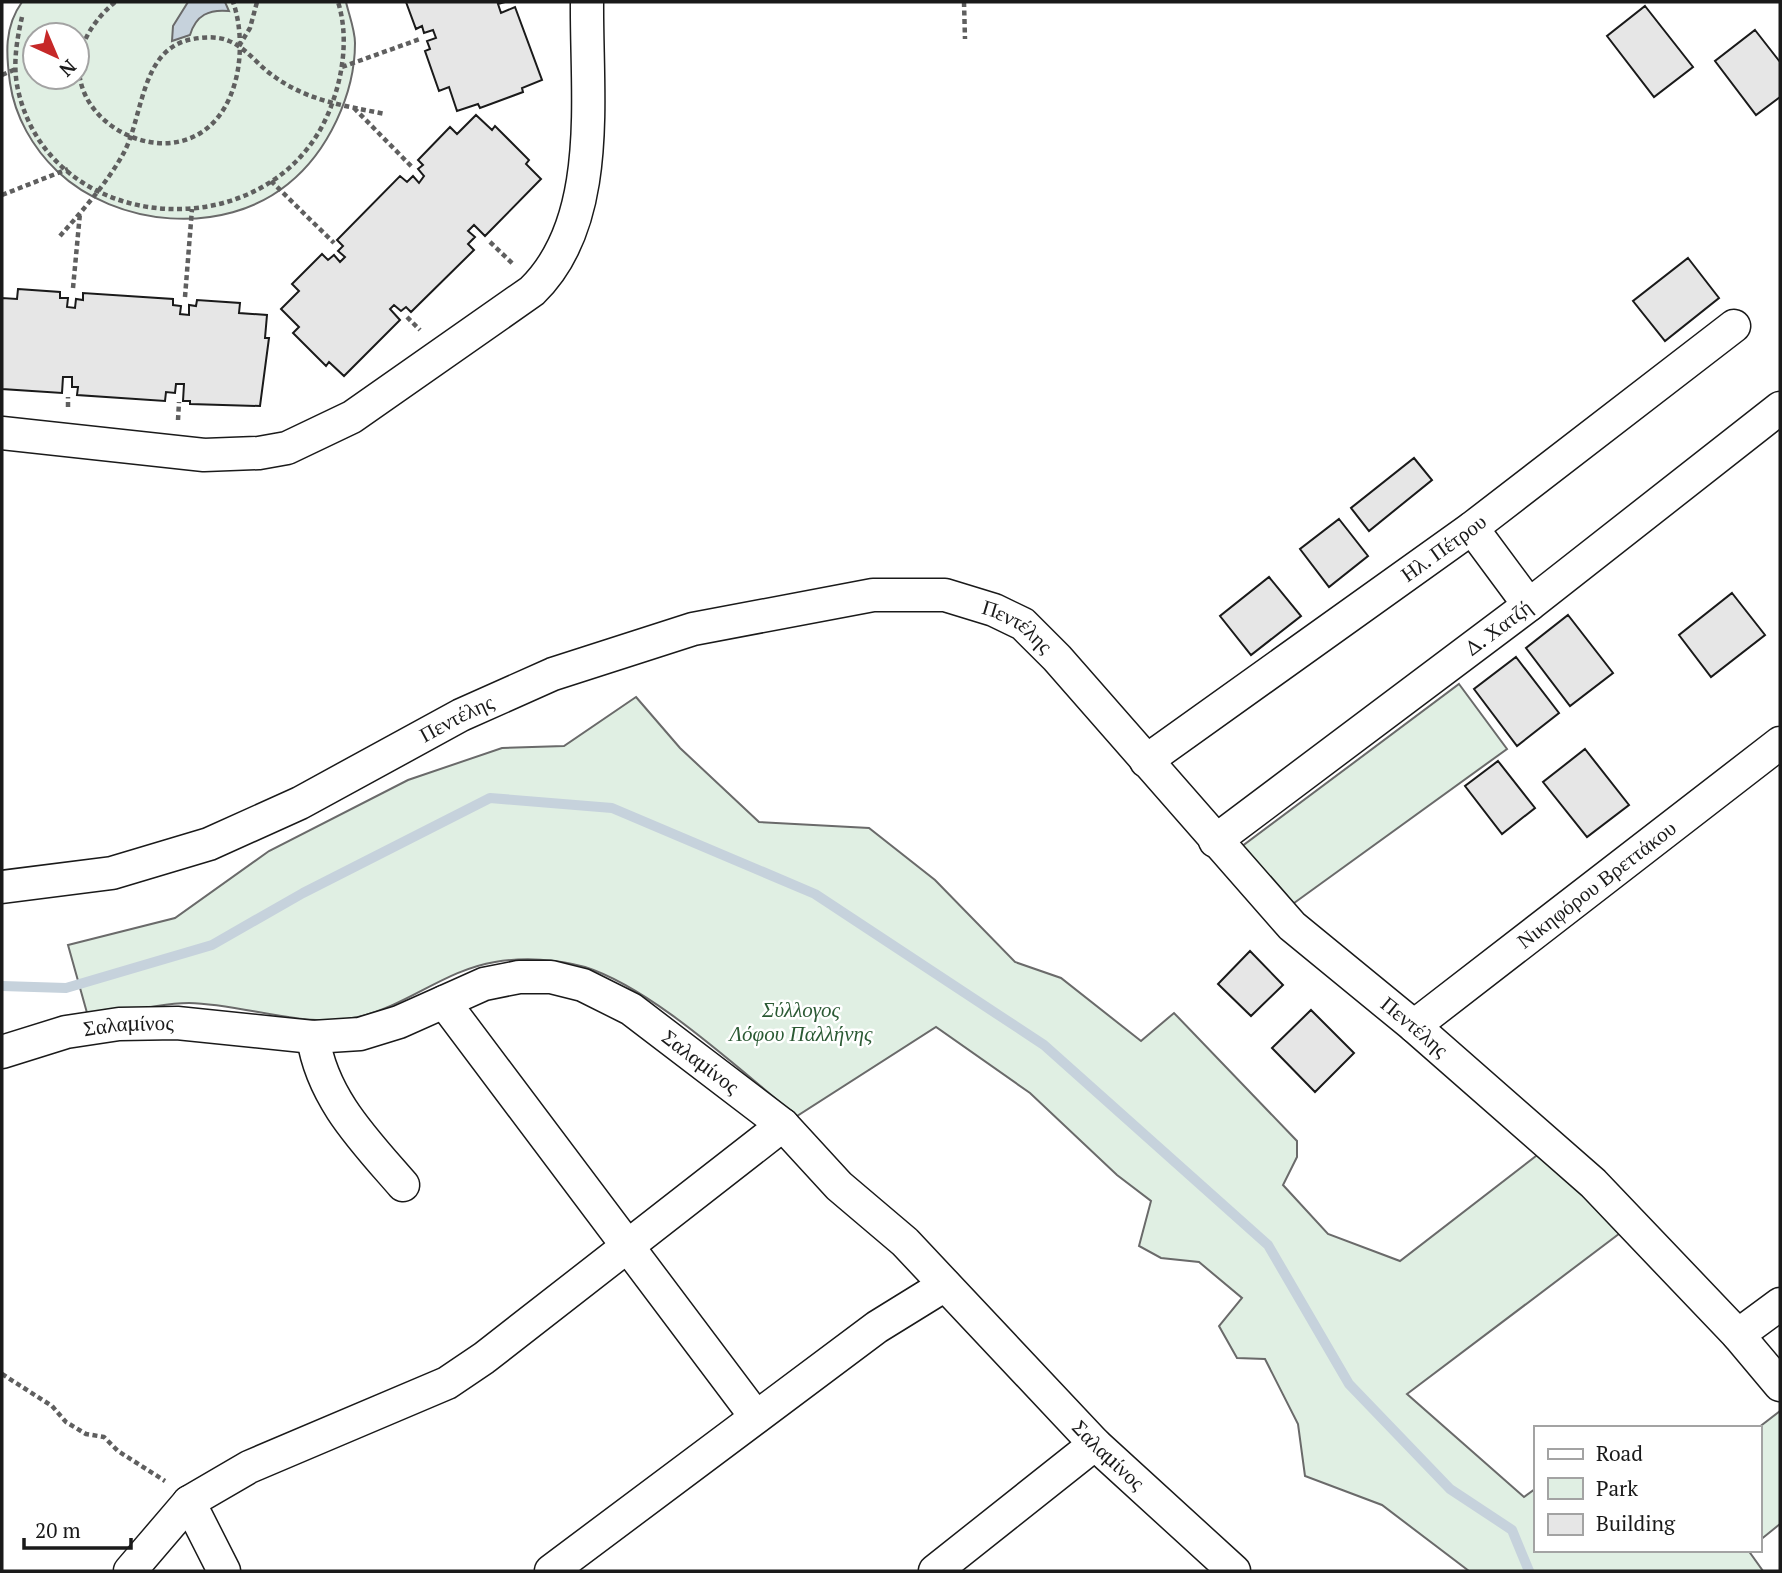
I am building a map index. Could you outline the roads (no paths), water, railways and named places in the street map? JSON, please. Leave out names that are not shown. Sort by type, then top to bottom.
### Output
[{"type":"street","points":[[2,433],[204,455],[259,453],[287,448],[352,417],[532,291],[557,260],[580,205],[585,169],[587,2]]},
{"type":"street","name":"Ηλ. Πέτρου","points":[[1146,761],[1472,528],[1734,326]]},
{"type":"street","name":"Δ. Χατζή","points":[[1215,841],[1529,605],[1780,408]]},
{"type":"street","points":[[1472,528],[1529,605]]},
{"type":"street","name":"Πεντέλης","points":[[2,887],[112,873],[209,844],[300,803],[461,715],[553,674],[692,629],[873,595],[944,595],[994,610],[1023,624],[1058,658],[1292,926],[1414,1026],[1593,1183],[1738,1335],[1780,1385]]},
{"type":"street","name":"Νικηφόρου Βρεττάκου","points":[[1414,1026],[1780,743]]},
{"type":"street","name":"Σαλαμίνος","points":[[2,1052],[66,1032],[119,1024],[177,1023],[313,1037],[360,1034],[399,1022],[484,984],[519,977],[551,977],[583,985],[631,1009],[783,1125],[839,1186],[905,1242],[1095,1444],[1234,1571]]},
{"type":"street","points":[[444,1002],[756,1417]]},
{"type":"street","points":[[313,1037],[317,1063],[348,1121],[403,1185]]},
{"type":"street","points":[[130,1571],[189,1502],[249,1467],[447,1382],[484,1358],[783,1125]]},
{"type":"street","points":[[551,1571],[877,1326],[945,1285]]},
{"type":"street","points":[[1738,1335],[1780,1304]]},
{"type":"street","points":[[935,1571],[1095,1444]]},
{"type":"street","points":[[189,1502],[224,1571]]},
{"type":"waterway","points":[[2,986],[66,988],[212,945],[303,893],[490,798],[612,808],[815,894],[1044,1045],[1268,1245],[1349,1384],[1450,1489],[1512,1530],[1529,1571]]},
{"type":"park label","name":"Σύλλογος Λόφου Παλλήνης","points":[[801,1022]]}]
